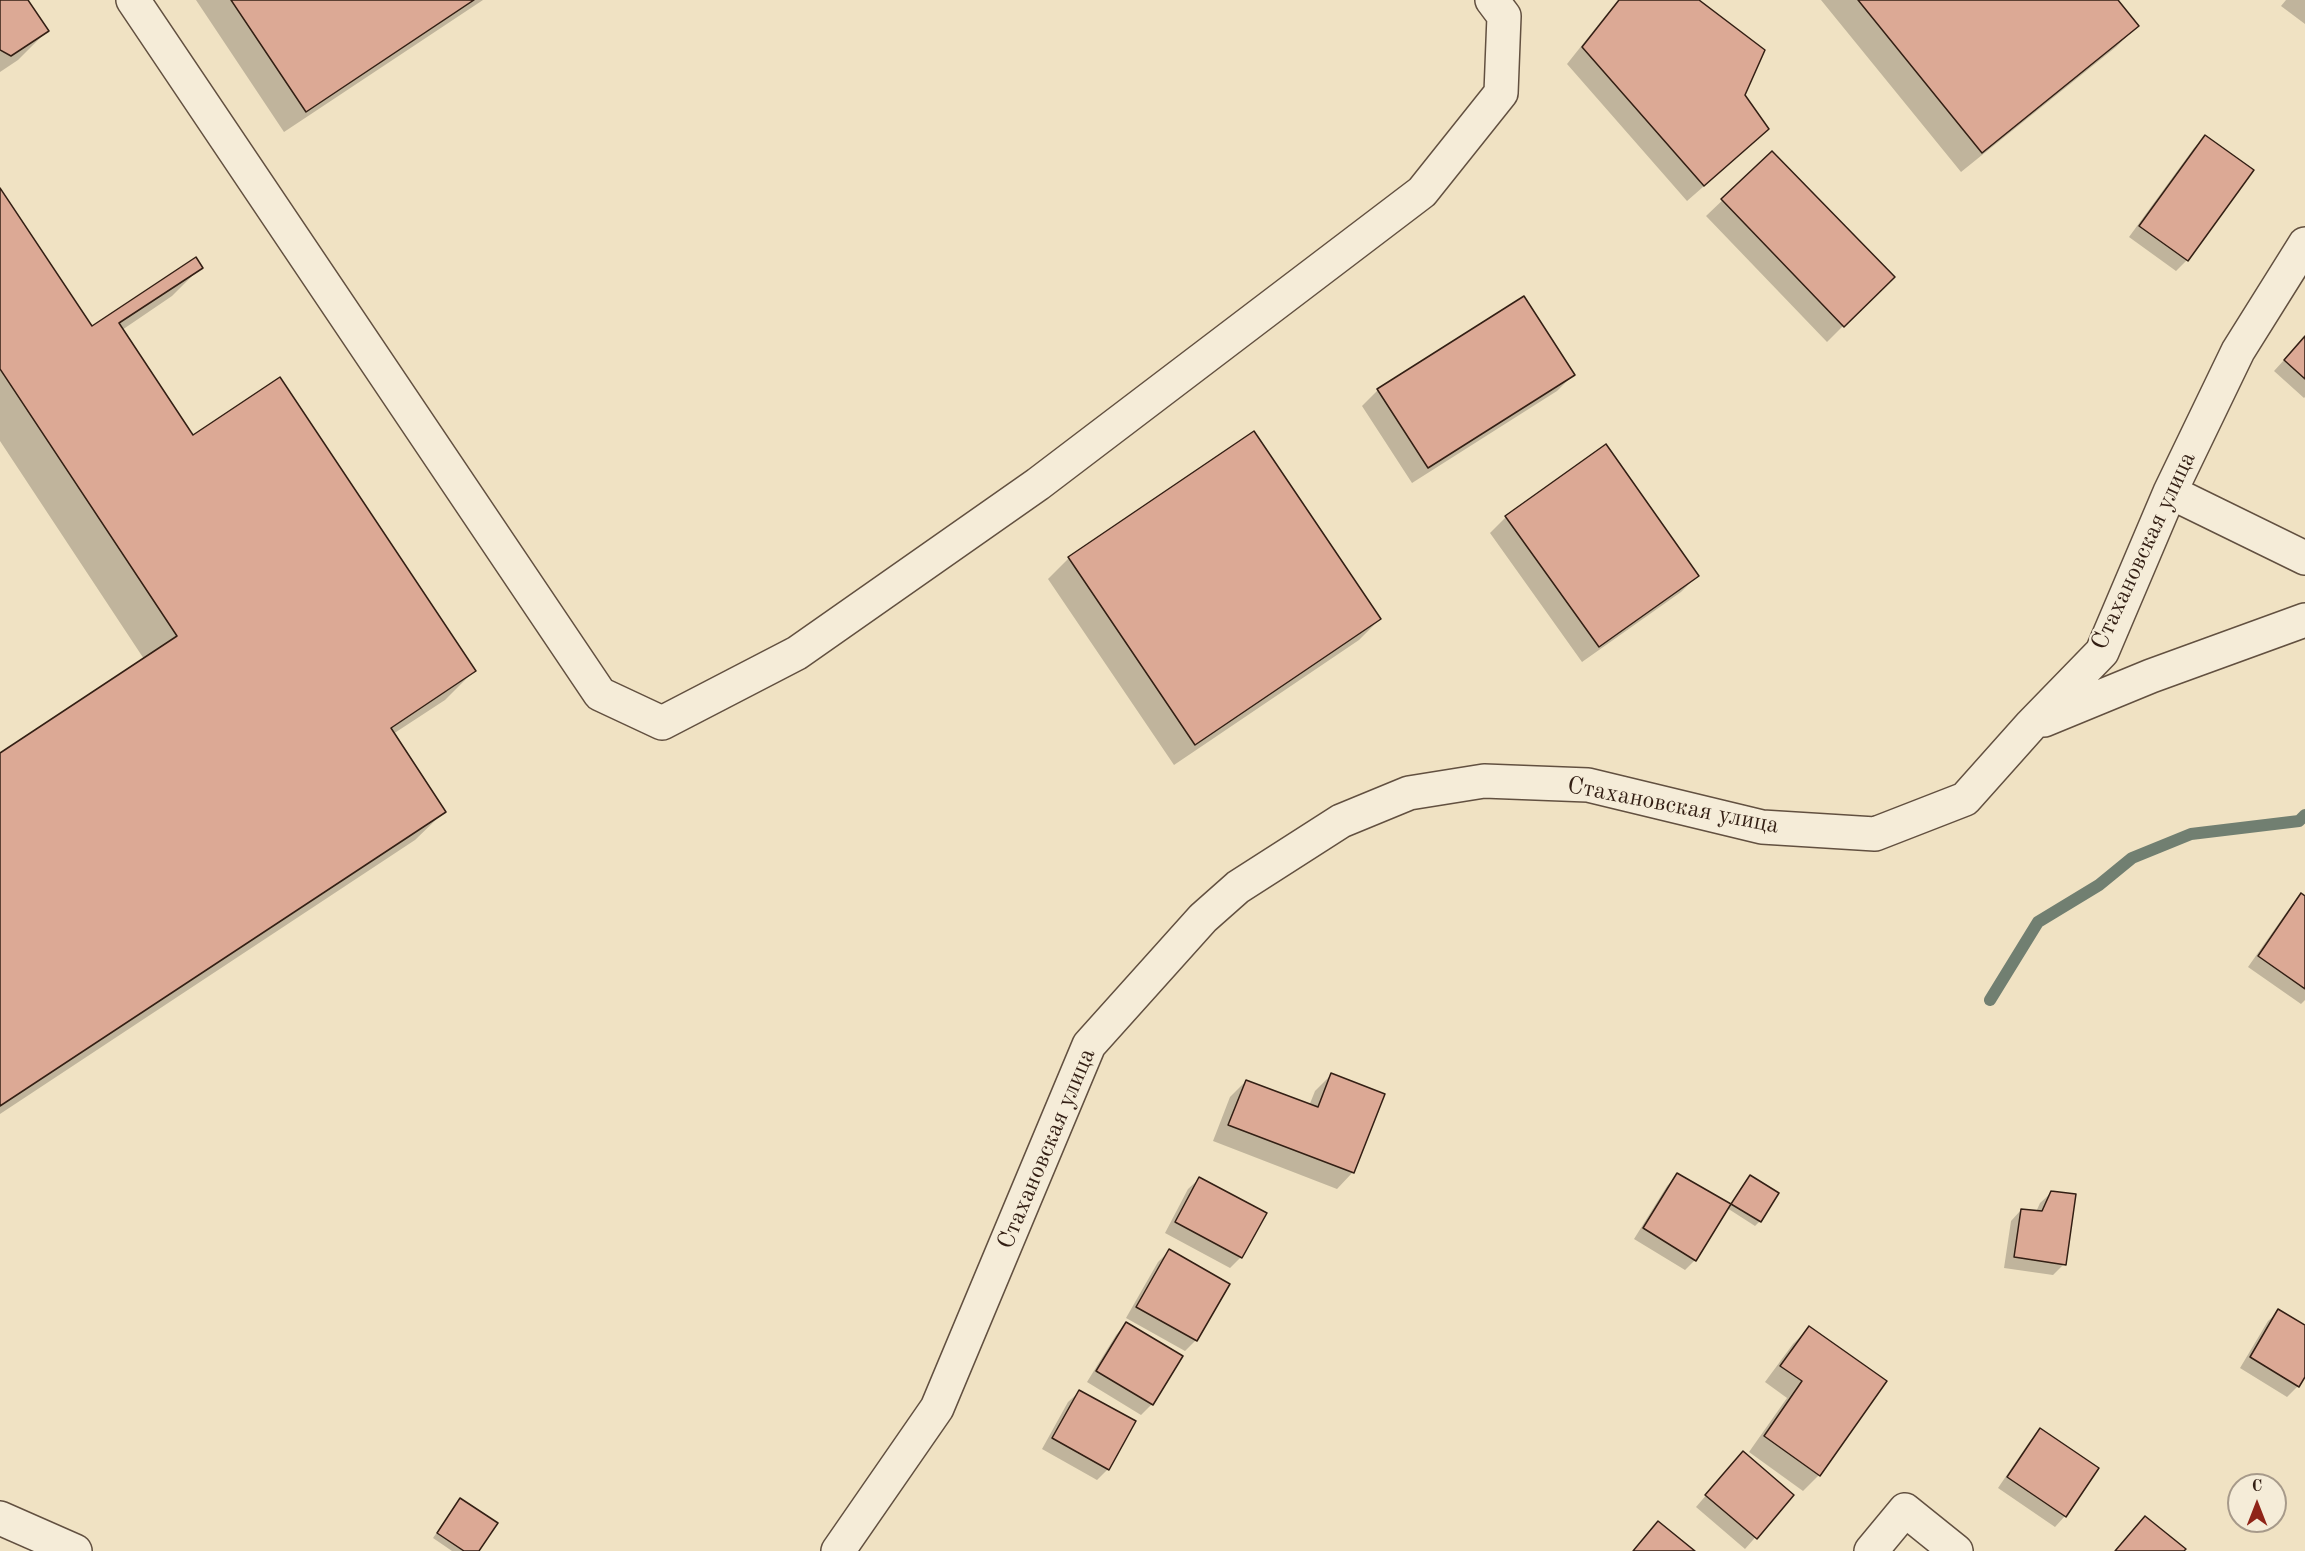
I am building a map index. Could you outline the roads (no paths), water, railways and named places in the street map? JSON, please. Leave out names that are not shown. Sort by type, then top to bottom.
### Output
[{"type":"street","points":[[133,0],[600,694],[662,723],[797,653],[1038,484],[1422,192],[1501,93],[1504,16],[1492,0]]},
{"type":"street","name":"Стахановская улица","points":[[838,1551],[937,1408],[1089,1045],[1203,918],[1238,887],[1341,821],[1409,793],[1484,781],[1588,785],[1762,827],[1875,834],[1965,799],[2031,725],[2102,652],[2170,492],[2238,351],[2305,244]]},
{"type":"street","points":[[2170,492],[2305,558]]},
{"type":"street","points":[[2031,725],[2151,676],[2305,620]]},
{"type":"street","points":[[1871,1551],[1905,1510],[1956,1551]]},
{"type":"street","points":[[0,1518],[75,1551]]},
{"type":"waterway","points":[[1990,1000],[2038,922],[2099,885],[2132,858],[2191,834],[2299,821],[2305,815]]}]
